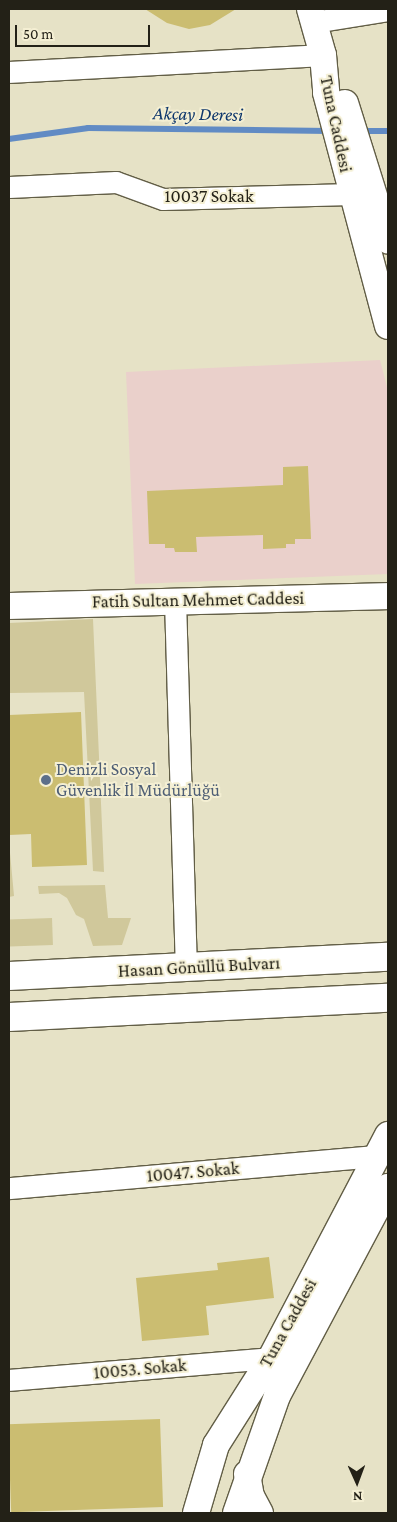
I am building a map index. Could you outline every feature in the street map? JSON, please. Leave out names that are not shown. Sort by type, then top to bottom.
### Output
[{"type":"main road","name":"Hasan Gönüllü Bulvarı","points":[[9,976],[186,969],[388,957]]},
{"type":"main road","points":[[9,1017],[387,998]]},
{"type":"street","points":[[312,15],[388,10]]},
{"type":"street","name":"Tuna Caddesi","points":[[312,15],[334,91],[388,326]]},
{"type":"street","points":[[9,72],[323,55]]},
{"type":"street","name":"10037 Sokak","points":[[9,187],[116,182],[163,199],[357,186]]},
{"type":"street","name":"Tuna Caddesi","points":[[357,186],[388,240]]},
{"type":"street","name":"Fatih Sultan Mehmet Caddesi","points":[[9,606],[175,600],[388,596]]},
{"type":"street","points":[[175,600],[186,969]]},
{"type":"street","name":"Tuna Caddesi","points":[[196,1513],[216,1445],[270,1358],[383,1146]]},
{"type":"street","name":"10047. Sokak","points":[[9,1188],[383,1146]]},
{"type":"street","name":"Tuna Caddesi","points":[[236,1513],[248,1474],[277,1396],[388,1187]]},
{"type":"street","name":"10053. Sokak","points":[[9,1376],[270,1358]]},
{"type":"street","points":[[248,1474],[251,1496],[260,1513]]},
{"type":"shaded area","points":[[380,360],[388,391],[388,574],[135,584],[126,372]]},
{"type":"shaded area","points":[[93,619],[104,872],[93,871],[84,692],[9,693],[9,623]]},
{"type":"shaded area","points":[[9,842],[14,896],[9,897]]},
{"type":"shaded area","points":[[105,885],[108,918],[131,918],[122,945],[93,946],[84,919],[76,915],[67,898],[59,893],[39,894],[38,886]]},
{"type":"shaded area","points":[[52,918],[53,945],[10,946],[9,920]]},
{"type":"building","points":[[145,9],[236,9],[210,25],[189,29],[167,23]]},
{"type":"building","points":[[308,466],[311,539],[295,539],[295,544],[286,544],[286,548],[263,549],[263,535],[196,537],[197,552],[175,552],[174,548],[165,548],[165,544],[149,544],[147,491],[283,485],[283,467]]},
{"type":"building","name":"Denizli Sosyal Güvenlik İl Müdürlüğü","points":[[81,712],[87,865],[32,867],[31,834],[9,835],[9,715]]},
{"type":"building","points":[[269,1257],[274,1298],[206,1306],[209,1335],[142,1341],[136,1278],[218,1270],[217,1263]]},
{"type":"building","points":[[160,1419],[163,1507],[11,1512],[9,1424]]},
{"type":"waterway","name":"Akçay Deresi","points":[[9,139],[88,128],[329,131]]},
{"type":"waterway","name":"Akçay Deresi","points":[[360,131],[388,131]]},
{"type":"place","name":"Denizli Sosyal Güvenlik İl Müdürlüğü","points":[[46,780]]}]
